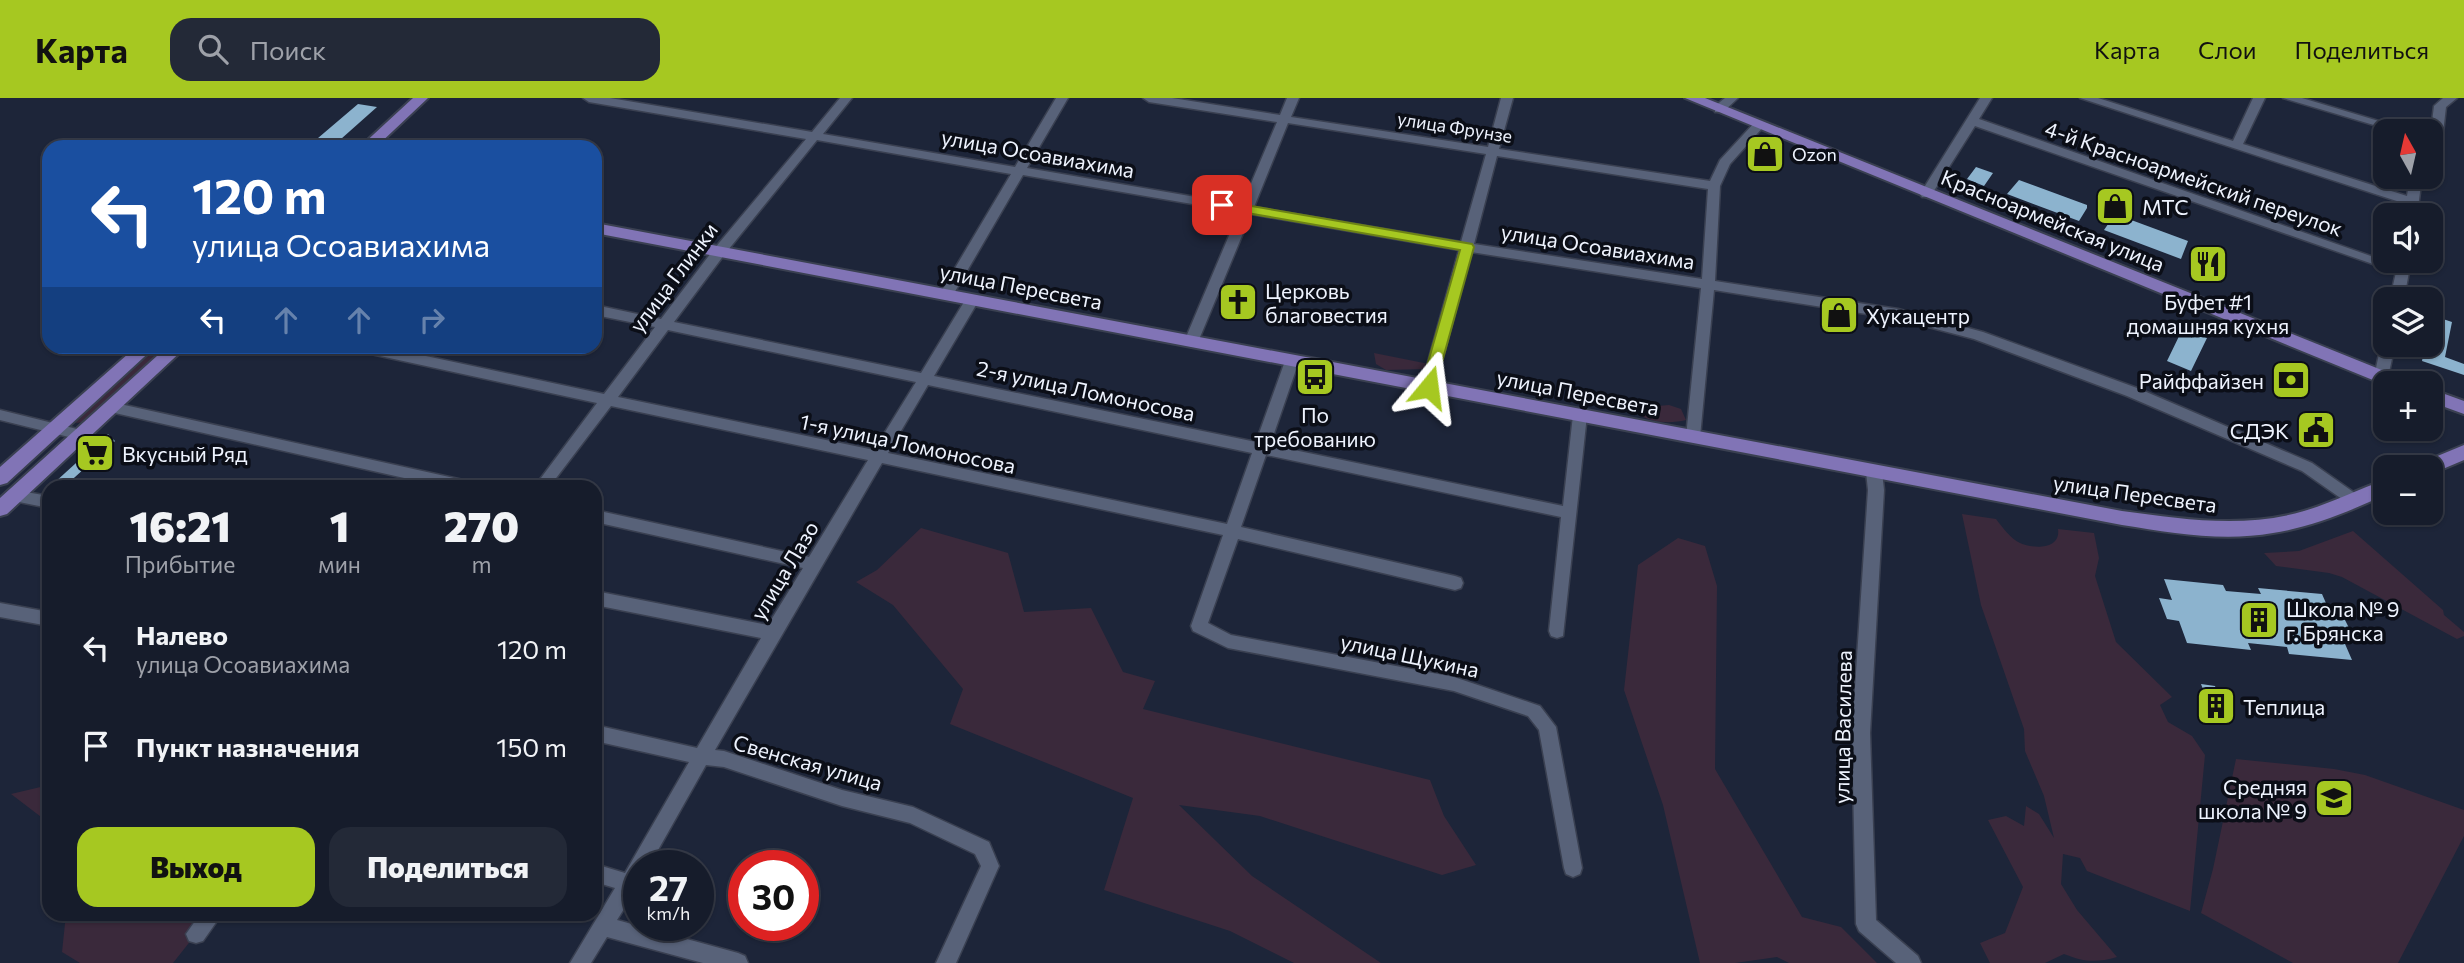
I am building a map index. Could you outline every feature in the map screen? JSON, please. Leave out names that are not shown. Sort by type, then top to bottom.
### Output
[{"type":"main road","points":[[375,140],[421,98]]},
{"type":"main road","name":"Красноармейская улица","points":[[1692,98],[2373,374]]},
{"type":"main road","name":"улица Пересвета","points":[[602,229],[2122,519],[2220,529],[2275,526],[2373,492]]},
{"type":"main road","points":[[0,478],[139,354]]},
{"type":"main road","points":[[0,509],[169,354]]},
{"type":"main road","points":[[2443,400],[2464,408]]},
{"type":"main road","points":[[2443,461],[2464,452]]},
{"type":"street","name":"улица Осоавиахима","points":[[589,98],[1467,247],[1898,314],[1978,335],[2132,392],[2307,467],[2354,500]]},
{"type":"street","name":"улица Глинки","points":[[547,480],[719,252],[846,98]]},
{"type":"street","points":[[946,295],[1062,98]]},
{"type":"street","name":"улица Фрунзе","points":[[1149,98],[1714,186]]},
{"type":"street","points":[[1191,342],[1293,98]]},
{"type":"street","points":[[1429,387],[1507,98]]},
{"type":"street","points":[[1719,109],[1732,98]]},
{"type":"street","points":[[1926,194],[1986,98]]},
{"type":"street","points":[[2086,98],[2236,146],[2395,203]]},
{"type":"street","points":[[2236,146],[2259,98]]},
{"type":"street","points":[[2289,98],[2373,122]]},
{"type":"street","points":[[2439,119],[2440,106],[2451,98]]},
{"type":"street","name":"4-й Красноармейский переулок","points":[[1972,121],[2373,256]]},
{"type":"street","points":[[1693,437],[1708,284],[1714,186],[1724,163],[1759,125]]},
{"type":"street","name":"улица Лазо","points":[[649,850],[772,634],[928,378],[972,300]]},
{"type":"street","name":"2-я улица Ломоносова","points":[[602,311],[1569,513]]},
{"type":"street","name":"1-я улица Ломоносова","points":[[391,354],[879,459],[1231,531],[1455,583]]},
{"type":"street","points":[[1231,531],[1292,361]]},
{"type":"street","points":[[111,407],[436,480]]},
{"type":"street","points":[[0,415],[81,435]]},
{"type":"street","points":[[1557,631],[1580,415]]},
{"type":"street","name":"улица Василева","points":[[1874,472],[1876,490],[1861,733],[1866,923],[1911,963]]},
{"type":"street","points":[[14,496],[42,501]]},
{"type":"street","points":[[602,518],[814,564]]},
{"type":"street","name":"улица Щукина","points":[[1231,531],[1199,626],[1228,641],[1454,684],[1534,711],[1548,727],[1573,868]]},
{"type":"street","points":[[602,599],[772,634]]},
{"type":"street","points":[[0,610],[42,618]]},
{"type":"street","name":"Свенская улица","points":[[602,735],[724,760],[842,798],[913,815],[982,848],[990,866],[946,963]]},
{"type":"street","points":[[602,873],[623,872]]},
{"type":"street","name":"улица Лазо","points":[[580,963],[623,893]]},
{"type":"street","points":[[196,934],[206,921]]},
{"type":"street","points":[[603,926],[738,963]]},
{"type":"shaded area","points":[[1374,353],[1429,364],[1427,369],[1386,370],[1376,364]]},
{"type":"shaded area","points":[[149,354],[160,354],[85,422],[75,423]]},
{"type":"shaded area","points":[[1669,405],[1681,409],[1686,420],[1654,421],[1637,413],[1635,408]]},
{"type":"shaded area","points":[[1962,514],[1996,519],[2013,538],[2032,546],[2051,544],[2058,536],[2058,529],[2094,533],[2099,558],[2095,576],[2116,642],[2172,697],[2160,705],[2168,722],[2192,736],[2205,755],[2190,911],[2087,871],[2080,858],[2063,854],[2061,884],[2077,910],[2117,957],[2090,961],[2064,954],[2045,963],[1990,963],[1980,943],[2005,933],[2023,887],[1988,820],[2006,816],[2024,826],[2026,806],[2039,814],[2054,838],[2044,796],[2025,751],[2024,729],[1981,605]]},
{"type":"shaded area","points":[[921,528],[1008,553],[1024,612],[1091,608],[1123,672],[1155,681],[1143,709],[1430,780],[1444,816],[1476,865],[1442,875],[1260,816],[1179,805],[1252,876],[1381,963],[1294,963],[1230,931],[1104,890],[1133,798],[950,724],[963,689],[893,605],[856,582],[877,570]]},
{"type":"shaded area","points":[[2353,531],[2443,610],[2444,615],[2464,632],[2464,636],[2457,639],[2342,577],[2276,566],[2264,553],[2299,551]]},
{"type":"shaded area","points":[[1678,538],[1705,546],[1717,586],[1715,769],[1802,917],[1841,927],[1877,963],[1789,963],[1777,957],[1735,963],[1700,963],[1663,805],[1624,690],[1638,565]]},
{"type":"shaded area","points":[[2236,759],[2334,769],[2365,775],[2464,810],[2464,836],[2398,963],[2293,963],[2201,913]]},
{"type":"shaded area","points":[[42,787],[42,818],[11,794]]},
{"type":"shaded area","points":[[65,921],[191,921],[196,934],[173,963],[80,963],[62,952]]},
{"type":"building","points":[[358,104],[377,107],[340,140],[316,140]]},
{"type":"building","points":[[1976,167],[1993,173],[1984,186],[1967,179]]},
{"type":"building","points":[[2019,180],[2087,205],[2087,208],[2079,221],[2007,194]]},
{"type":"building","points":[[2115,214],[2188,241],[2181,259],[2104,230]]},
{"type":"building","points":[[2217,251],[2226,255],[2213,283],[2204,280],[2209,269],[2206,268]]},
{"type":"building","name":"Церковь благовестия","points":[[1233,287],[1254,291],[1244,316],[1222,312]]},
{"type":"building","points":[[2443,319],[2452,322],[2445,357],[2464,364],[2464,375],[2422,361],[2423,357],[2443,357]]},
{"type":"building","points":[[2183,328],[2207,338],[2191,371],[2167,361]]},
{"type":"building","name":"Вкусный Ряд","points":[[108,434],[115,441],[72,480],[57,480]]},
{"type":"building","name":"Школа № 9 г. Брянска","points":[[2164,579],[2223,585],[2226,591],[2261,594],[2258,588],[2322,594],[2332,617],[2344,618],[2354,638],[2342,637],[2352,660],[2289,654],[2287,647],[2248,643],[2251,650],[2187,643],[2179,621],[2167,619],[2159,598],[2172,600]]},
{"type":"building","name":"Теплица","points":[[2201,684],[2215,686],[2227,717],[2213,716]]},
{"type":"place","name":"Ozon","points":[[1765,154]]},
{"type":"place","name":"МТС","points":[[2115,206]]},
{"type":"place","name":"Буфет #1 домашняя кухня","points":[[2208,264]]},
{"type":"place","name":"Церковь благовестия","points":[[1238,302]]},
{"type":"place","name":"Хукацентр","points":[[1839,315]]},
{"type":"place","name":"По требованию","points":[[1315,377]]},
{"type":"place","name":"Райффайзен","points":[[2291,380]]},
{"type":"place","name":"СДЭК","points":[[2316,430]]},
{"type":"place","name":"Вкусный Ряд","points":[[95,453]]},
{"type":"place","name":"Школа № 9 г. Брянска","points":[[2259,620]]},
{"type":"place","name":"Теплица","points":[[2216,706]]},
{"type":"place","name":"Средняя школа № 9","points":[[2334,798]]},
{"type":"route","points":[[1222,205],[1467,247],[1429,387]]}]
